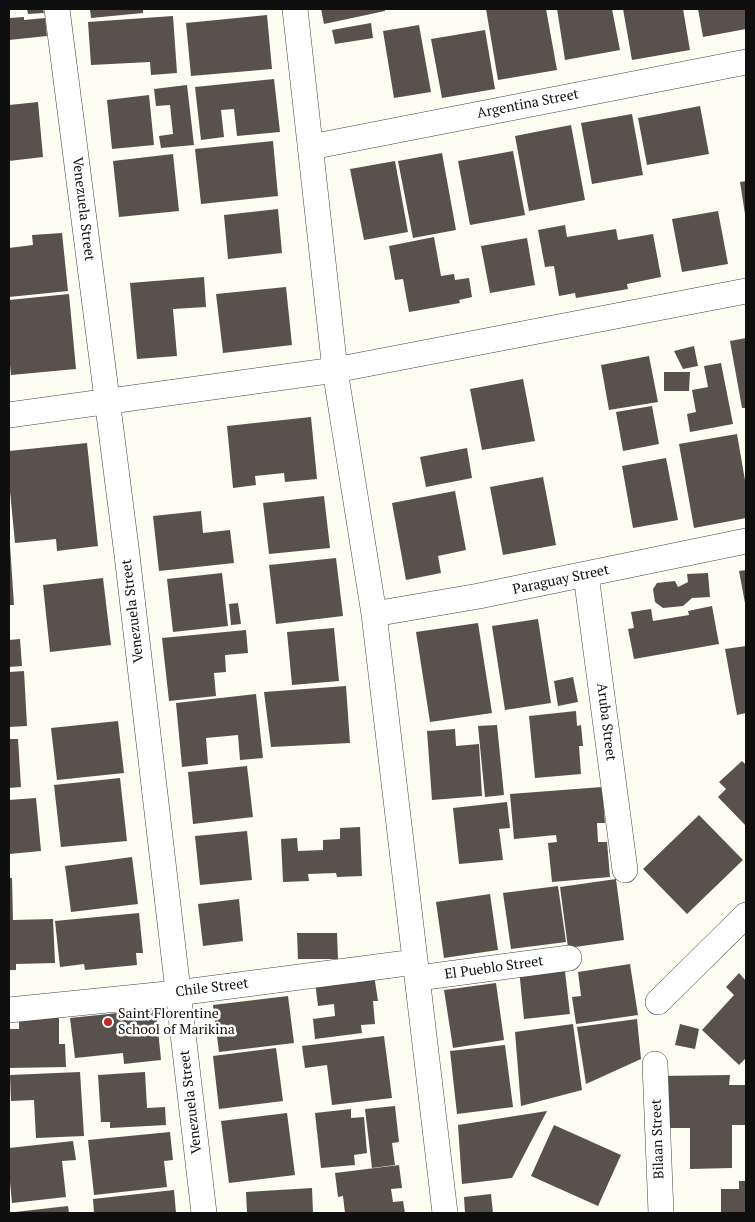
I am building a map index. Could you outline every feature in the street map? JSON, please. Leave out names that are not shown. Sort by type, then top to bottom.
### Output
[{"type":"street","name":"Venezuela Street","points":[[57,9],[127,555],[204,1213]]},
{"type":"street","points":[[295,9],[335,370],[374,614],[445,1213]]},
{"type":"street","name":"Argentina Street","points":[[311,147],[746,62]]},
{"type":"street","points":[[9,415],[335,370],[746,291]]},
{"type":"street","name":"Paraguay Street","points":[[374,614],[479,596],[746,541]]},
{"type":"street","name":"Aruba Street","points":[[586,574],[625,870]]},
{"type":"street","points":[[658,1002],[746,915]]},
{"type":"street","name":"El Pueblo Street","points":[[417,970],[569,958]]},
{"type":"street","name":"Chile Street","points":[[9,1010],[417,970]]},
{"type":"street","name":"Bilaan Street","points":[[655,1064],[661,1213]]},
{"type":"building","points":[[27,9],[43,9],[44,13],[28,14]]},
{"type":"building","points":[[90,9],[143,9],[143,13],[91,18]]},
{"type":"building","points":[[321,9],[385,9],[385,11],[324,24]]},
{"type":"building","points":[[486,9],[546,9],[557,70],[498,80]]},
{"type":"building","points":[[557,9],[612,9],[620,50],[565,60]]},
{"type":"building","points":[[623,9],[683,9],[690,50],[632,60]]},
{"type":"building","points":[[698,9],[746,9],[746,29],[703,37]]},
{"type":"building","points":[[267,15],[272,69],[191,76],[186,23]]},
{"type":"building","points":[[173,16],[177,73],[151,75],[150,62],[91,65],[88,22]]},
{"type":"building","points":[[24,17],[24,20],[45,18],[47,36],[9,40],[9,18]]},
{"type":"building","points":[[371,23],[373,38],[335,44],[332,30]]},
{"type":"building","points":[[419,25],[431,92],[394,98],[383,31]]},
{"type":"building","points":[[485,30],[495,89],[442,98],[431,39]]},
{"type":"building","points":[[274,79],[280,132],[237,136],[234,109],[221,110],[224,137],[201,140],[195,87]]},
{"type":"building","points":[[187,85],[194,145],[161,148],[159,136],[173,134],[170,105],[156,106],[154,89]]},
{"type":"building","points":[[149,95],[154,145],[112,149],[107,100]]},
{"type":"building","points":[[38,102],[43,157],[9,161],[9,105]]},
{"type":"building","points":[[700,106],[709,154],[647,165],[638,118]]},
{"type":"building","points":[[632,114],[643,175],[592,184],[581,123]]},
{"type":"building","points":[[571,125],[585,200],[529,211],[515,136]]},
{"type":"building","points":[[273,141],[278,196],[201,204],[195,149]]},
{"type":"building","points":[[513,151],[525,215],[470,225],[458,161]]},
{"type":"building","points":[[442,153],[456,230],[413,238],[398,161]]},
{"type":"building","points":[[173,154],[179,211],[119,217],[113,161]]},
{"type":"building","points":[[395,161],[408,232],[364,240],[350,169]]},
{"type":"building","points":[[746,181],[746,214],[745,214],[740,182]]},
{"type":"building","points":[[278,209],[282,253],[228,259],[224,215]]},
{"type":"building","points":[[718,211],[728,264],[682,272],[672,219]]},
{"type":"building","points":[[565,225],[567,237],[616,229],[618,240],[653,234],[661,277],[627,284],[628,289],[576,298],[575,293],[559,296],[554,266],[545,267],[538,230]]},
{"type":"building","points":[[62,233],[68,291],[9,297],[9,248],[33,245],[32,235]]},
{"type":"building","points":[[434,237],[441,276],[454,274],[455,280],[469,278],[472,297],[459,300],[460,303],[409,312],[403,279],[395,280],[389,246]]},
{"type":"building","points":[[527,238],[535,285],[490,293],[481,246]]},
{"type":"building","points":[[204,277],[206,307],[173,309],[177,356],[137,359],[130,283]]},
{"type":"building","points":[[286,287],[292,345],[223,353],[216,294]]},
{"type":"building","points":[[69,294],[76,369],[11,375],[9,300]]},
{"type":"building","points":[[746,338],[746,408],[742,408],[730,341]]},
{"type":"building","points":[[694,346],[698,366],[683,369],[674,351]]},
{"type":"building","points":[[649,356],[658,402],[609,410],[601,365]]},
{"type":"building","points":[[721,363],[733,424],[690,432],[687,414],[696,412],[692,390],[708,387],[704,366]]},
{"type":"building","points":[[664,372],[690,372],[689,391],[664,391]]},
{"type":"building","points":[[523,379],[535,441],[482,450],[470,389]]},
{"type":"building","points":[[652,406],[659,444],[623,451],[616,412]]},
{"type":"building","points":[[311,417],[317,479],[285,482],[284,473],[255,476],[256,485],[233,488],[227,426]]},
{"type":"building","points":[[737,434],[746,486],[746,518],[694,528],[679,444]]},
{"type":"building","points":[[87,443],[98,546],[57,551],[56,539],[15,543],[9,481],[9,451]]},
{"type":"building","points":[[467,448],[472,478],[426,487],[420,457]]},
{"type":"building","points":[[666,458],[678,520],[633,528],[622,466]]},
{"type":"building","points":[[543,477],[556,545],[503,555],[490,487]]},
{"type":"building","points":[[455,491],[466,550],[438,556],[441,573],[406,580],[392,503]]},
{"type":"building","points":[[324,496],[330,548],[269,554],[263,503]]},
{"type":"building","points":[[201,511],[203,533],[230,530],[234,563],[159,571],[153,516]]},
{"type":"building","points":[[10,545],[14,605],[9,605]]},
{"type":"building","points":[[336,558],[343,616],[276,624],[269,565]]},
{"type":"building","points":[[746,570],[746,603],[745,603],[739,571]]},
{"type":"building","points":[[222,573],[228,626],[173,632],[167,579]]},
{"type":"building","points":[[708,573],[710,597],[692,598],[683,606],[663,608],[655,602],[653,589],[657,583],[675,581],[678,587],[688,582],[687,574]]},
{"type":"building","points":[[103,578],[111,645],[50,652],[43,585]]},
{"type":"building","points":[[238,603],[241,624],[231,625],[229,604]]},
{"type":"building","points":[[712,606],[719,644],[634,659],[628,629],[634,628],[631,612],[651,609],[653,621],[689,615],[688,611]]},
{"type":"building","points":[[538,619],[551,703],[505,710],[492,626]]},
{"type":"building","points":[[478,623],[492,713],[430,722],[416,632]]},
{"type":"building","points":[[334,628],[339,681],[292,685],[287,632]]},
{"type":"building","points":[[246,630],[248,653],[225,655],[226,672],[214,673],[216,696],[169,701],[162,638]]},
{"type":"building","points":[[20,639],[22,666],[9,667],[9,640]]},
{"type":"building","points":[[746,646],[746,713],[737,715],[725,649]]},
{"type":"building","points":[[24,671],[27,726],[9,727],[9,672]]},
{"type":"building","points":[[573,677],[578,702],[558,706],[554,681]]},
{"type":"building","points":[[346,686],[350,743],[271,747],[264,692]]},
{"type":"building","points":[[256,694],[263,758],[240,760],[238,735],[206,738],[208,764],[182,767],[176,703]]},
{"type":"building","points":[[576,711],[577,726],[581,725],[583,746],[579,746],[581,774],[535,778],[529,716]]},
{"type":"building","points":[[118,721],[124,773],[57,780],[51,728]]},
{"type":"building","points":[[497,725],[504,795],[485,797],[478,726]]},
{"type":"building","points":[[455,729],[456,746],[479,744],[482,796],[432,800],[427,731]]},
{"type":"building","points":[[9,739],[18,739],[21,787],[9,788]]},
{"type":"building","points":[[742,761],[746,765],[746,826],[718,797],[726,789],[719,782]]},
{"type":"building","points":[[247,766],[253,817],[193,824],[188,772]]},
{"type":"building","points":[[120,778],[127,841],[61,847],[54,785]]},
{"type":"building","points":[[602,787],[605,823],[597,823],[598,842],[607,842],[610,877],[552,882],[548,843],[557,842],[556,835],[514,839],[510,794]]},
{"type":"building","points":[[36,798],[41,851],[9,854],[9,800]]},
{"type":"building","points":[[507,802],[510,828],[499,829],[503,860],[459,864],[453,808]]},
{"type":"building","points":[[699,815],[743,860],[687,914],[643,869]]},
{"type":"building","points":[[360,827],[362,876],[337,877],[336,873],[308,874],[309,881],[283,882],[281,839],[297,838],[298,851],[323,850],[323,840],[340,839],[340,828]]},
{"type":"building","points":[[247,831],[252,880],[200,885],[195,836]]},
{"type":"building","points":[[132,857],[138,904],[71,912],[65,866]]},
{"type":"building","points":[[9,878],[12,878],[13,920],[53,919],[55,963],[16,964],[16,970],[9,970]]},
{"type":"building","points":[[616,879],[624,940],[568,948],[560,887]]},
{"type":"building","points":[[558,886],[566,942],[511,949],[503,893]]},
{"type":"building","points":[[490,894],[498,950],[444,958],[436,902]]},
{"type":"building","points":[[239,899],[243,941],[203,946],[198,904]]},
{"type":"building","points":[[139,913],[143,953],[136,953],[137,965],[85,970],[84,964],[60,967],[55,921]]},
{"type":"building","points":[[297,933],[337,933],[338,959],[298,959]]},
{"type":"building","points":[[564,963],[570,1014],[524,1019],[519,969]]},
{"type":"building","points":[[630,964],[638,1015],[576,1024],[572,997],[581,996],[578,972]]},
{"type":"building","points":[[739,973],[746,981],[746,1058],[739,1065],[702,1030],[734,995],[726,987]]},
{"type":"building","points":[[374,975],[378,1001],[373,1001],[375,1024],[361,1025],[362,1033],[315,1039],[313,1019],[335,1016],[334,1004],[318,1006],[315,982]]},
{"type":"building","points":[[496,983],[504,1040],[453,1048],[444,990]]},
{"type":"building","points":[[288,996],[294,1043],[219,1052],[213,1005]]},
{"type":"building","points":[[156,1009],[161,1060],[124,1064],[123,1053],[75,1058],[70,1018]]},
{"type":"building","points":[[59,1015],[59,1044],[65,1044],[66,1067],[9,1068],[9,1029],[19,1029],[19,1016]]},
{"type":"building","points":[[637,1019],[641,1059],[586,1084],[577,1027]]},
{"type":"building","points":[[573,1024],[582,1090],[521,1106],[515,1032]]},
{"type":"building","points":[[680,1024],[699,1029],[695,1049],[675,1045]]},
{"type":"building","points":[[384,1036],[392,1098],[332,1105],[327,1065],[305,1068],[302,1046]]},
{"type":"building","points":[[505,1045],[513,1107],[457,1114],[450,1051]]},
{"type":"building","points":[[276,1048],[283,1101],[219,1109],[213,1056]]},
{"type":"building","points":[[80,1072],[84,1136],[36,1138],[34,1100],[11,1101],[10,1075]]},
{"type":"building","points":[[145,1072],[147,1108],[165,1107],[166,1125],[110,1128],[110,1122],[101,1122],[98,1075]]},
{"type":"building","points":[[730,1075],[729,1085],[745,1085],[745,1125],[732,1125],[732,1168],[690,1169],[690,1128],[662,1128],[661,1076]]},
{"type":"building","points":[[395,1106],[399,1142],[392,1143],[395,1165],[372,1168],[365,1109]]},
{"type":"building","points":[[351,1109],[351,1118],[364,1117],[367,1153],[354,1155],[355,1165],[321,1168],[315,1113]]},
{"type":"building","points":[[547,1111],[512,1178],[462,1184],[458,1125]]},
{"type":"building","points":[[287,1113],[295,1175],[229,1183],[221,1121]]},
{"type":"building","points":[[554,1125],[621,1155],[598,1206],[531,1176]]},
{"type":"building","points":[[170,1132],[173,1160],[164,1161],[167,1187],[94,1195],[88,1140]]},
{"type":"building","points":[[73,1141],[76,1160],[62,1161],[66,1197],[12,1203],[9,1148]]},
{"type":"building","points":[[399,1165],[402,1188],[391,1189],[393,1202],[403,1201],[405,1213],[345,1213],[343,1196],[338,1197],[335,1173]]},
{"type":"building","points":[[739,1181],[746,1181],[746,1213],[721,1213],[721,1189],[739,1189]]},
{"type":"building","points":[[312,1188],[313,1213],[247,1213],[246,1192]]},
{"type":"building","points":[[174,1190],[176,1213],[94,1213],[93,1199]]},
{"type":"building","points":[[491,1194],[493,1213],[465,1213],[464,1197]]},
{"type":"building","points":[[68,1206],[69,1213],[15,1213],[15,1212]]},
{"type":"place","name":"Saint Florentine School of Marikina","points":[[108,1022]]}]
